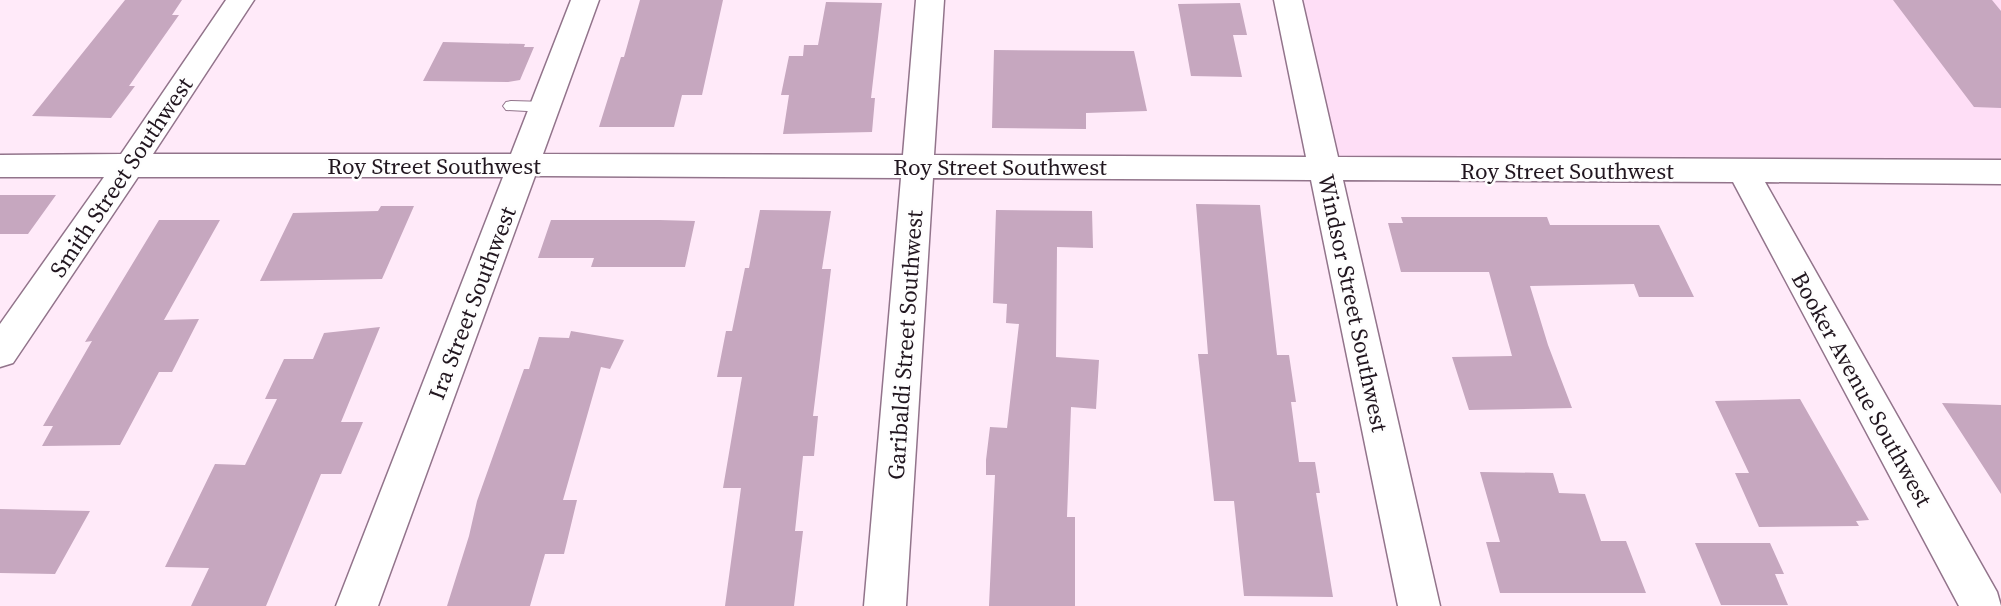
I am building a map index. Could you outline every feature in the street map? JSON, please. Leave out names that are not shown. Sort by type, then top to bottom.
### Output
[{"type":"street","name":"Smith Street Southwest","points":[[0,352],[128,168],[240,0]]},
{"type":"street","name":"Ira Street Southwest","points":[[357,606],[585,0]]},
{"type":"street","name":"Garibaldi Street Southwest","points":[[885,606],[930,0]]},
{"type":"street","name":"Windsor Street Southwest","points":[[1288,0],[1419,606]]},
{"type":"street","name":"Roy Street Southwest","points":[[0,166],[919,166],[2001,172]]},
{"type":"street","name":"Booker Avenue Southwest","points":[[1743,172],[1982,606]]},
{"type":"lane","points":[[511,106],[546,107]]},
{"type":"shaded area","points":[[1274,0],[2001,0],[2001,161],[1312,163]]},
{"type":"building","points":[[125,0],[182,0],[172,15],[179,15],[129,86],[135,86],[111,118],[32,116]]},
{"type":"building","points":[[640,0],[723,0],[702,95],[682,95],[674,127],[599,127],[621,57],[624,57]]},
{"type":"building","points":[[1893,0],[1992,0],[2001,11],[2001,108],[1974,107]]},
{"type":"building","points":[[826,2],[882,3],[871,98],[875,98],[872,132],[783,134],[789,95],[781,95],[789,56],[803,56],[804,45],[818,45]]},
{"type":"building","points":[[1240,3],[1247,35],[1233,35],[1242,77],[1191,76],[1178,4]]},
{"type":"building","points":[[443,42],[525,44],[524,47],[534,47],[520,80],[423,81]]},
{"type":"building","points":[[994,50],[1134,51],[1147,111],[1086,113],[1086,129],[992,128]]},
{"type":"building","points":[[0,195],[56,195],[28,234],[0,234]]},
{"type":"building","points":[[1196,204],[1260,205],[1277,355],[1289,355],[1296,402],[1291,402],[1299,462],[1315,462],[1320,493],[1316,493],[1333,597],[1244,596],[1234,501],[1214,501],[1198,354],[1208,354]]},
{"type":"building","points":[[381,206],[414,206],[382,279],[260,281],[293,213],[378,211]]},
{"type":"building","points":[[760,210],[831,211],[822,269],[831,269],[813,416],[818,416],[814,456],[803,456],[795,531],[803,531],[794,606],[725,606],[741,488],[723,488],[742,377],[717,377],[726,331],[732,331],[745,268],[749,268]]},
{"type":"building","points":[[996,210],[1092,211],[1093,248],[1057,247],[1056,357],[1099,360],[1096,409],[1071,407],[1067,517],[1075,517],[1075,606],[989,606],[995,475],[986,475],[986,460],[990,427],[1007,428],[1019,324],[1006,323],[1007,304],[993,303]]},
{"type":"building","points":[[1401,217],[1547,217],[1550,225],[1659,225],[1694,297],[1639,297],[1634,284],[1530,286],[1548,345],[1572,408],[1469,410],[1452,357],[1512,356],[1489,272],[1401,272],[1388,223],[1403,223]]},
{"type":"building","points":[[159,220],[220,220],[164,320],[199,319],[172,372],[159,372],[120,445],[42,446],[53,426],[43,426],[92,341],[85,342]]},
{"type":"building","points":[[551,220],[695,221],[685,267],[591,267],[594,258],[538,258]]},
{"type":"building","points":[[380,327],[341,422],[363,422],[341,474],[321,474],[266,606],[191,606],[209,568],[165,567],[215,464],[245,465],[277,399],[265,399],[284,359],[313,359],[324,333]]},
{"type":"building","points":[[571,331],[624,340],[610,369],[601,367],[563,500],[577,500],[564,554],[545,554],[530,606],[447,606],[477,501],[524,369],[529,369],[539,337],[569,338]]},
{"type":"building","points":[[1800,399],[1869,520],[1856,521],[1859,526],[1759,527],[1735,473],[1749,473],[1715,401]]},
{"type":"building","points":[[1942,403],[2001,405],[2001,494]]},
{"type":"building","points":[[1480,472],[1553,473],[1559,493],[1585,494],[1601,541],[1626,541],[1646,593],[1500,593],[1486,542],[1500,542]]},
{"type":"building","points":[[0,509],[90,511],[55,574],[0,573]]},
{"type":"building","points":[[1695,543],[1770,543],[1784,574],[1775,574],[1788,605],[1721,605]]}]
